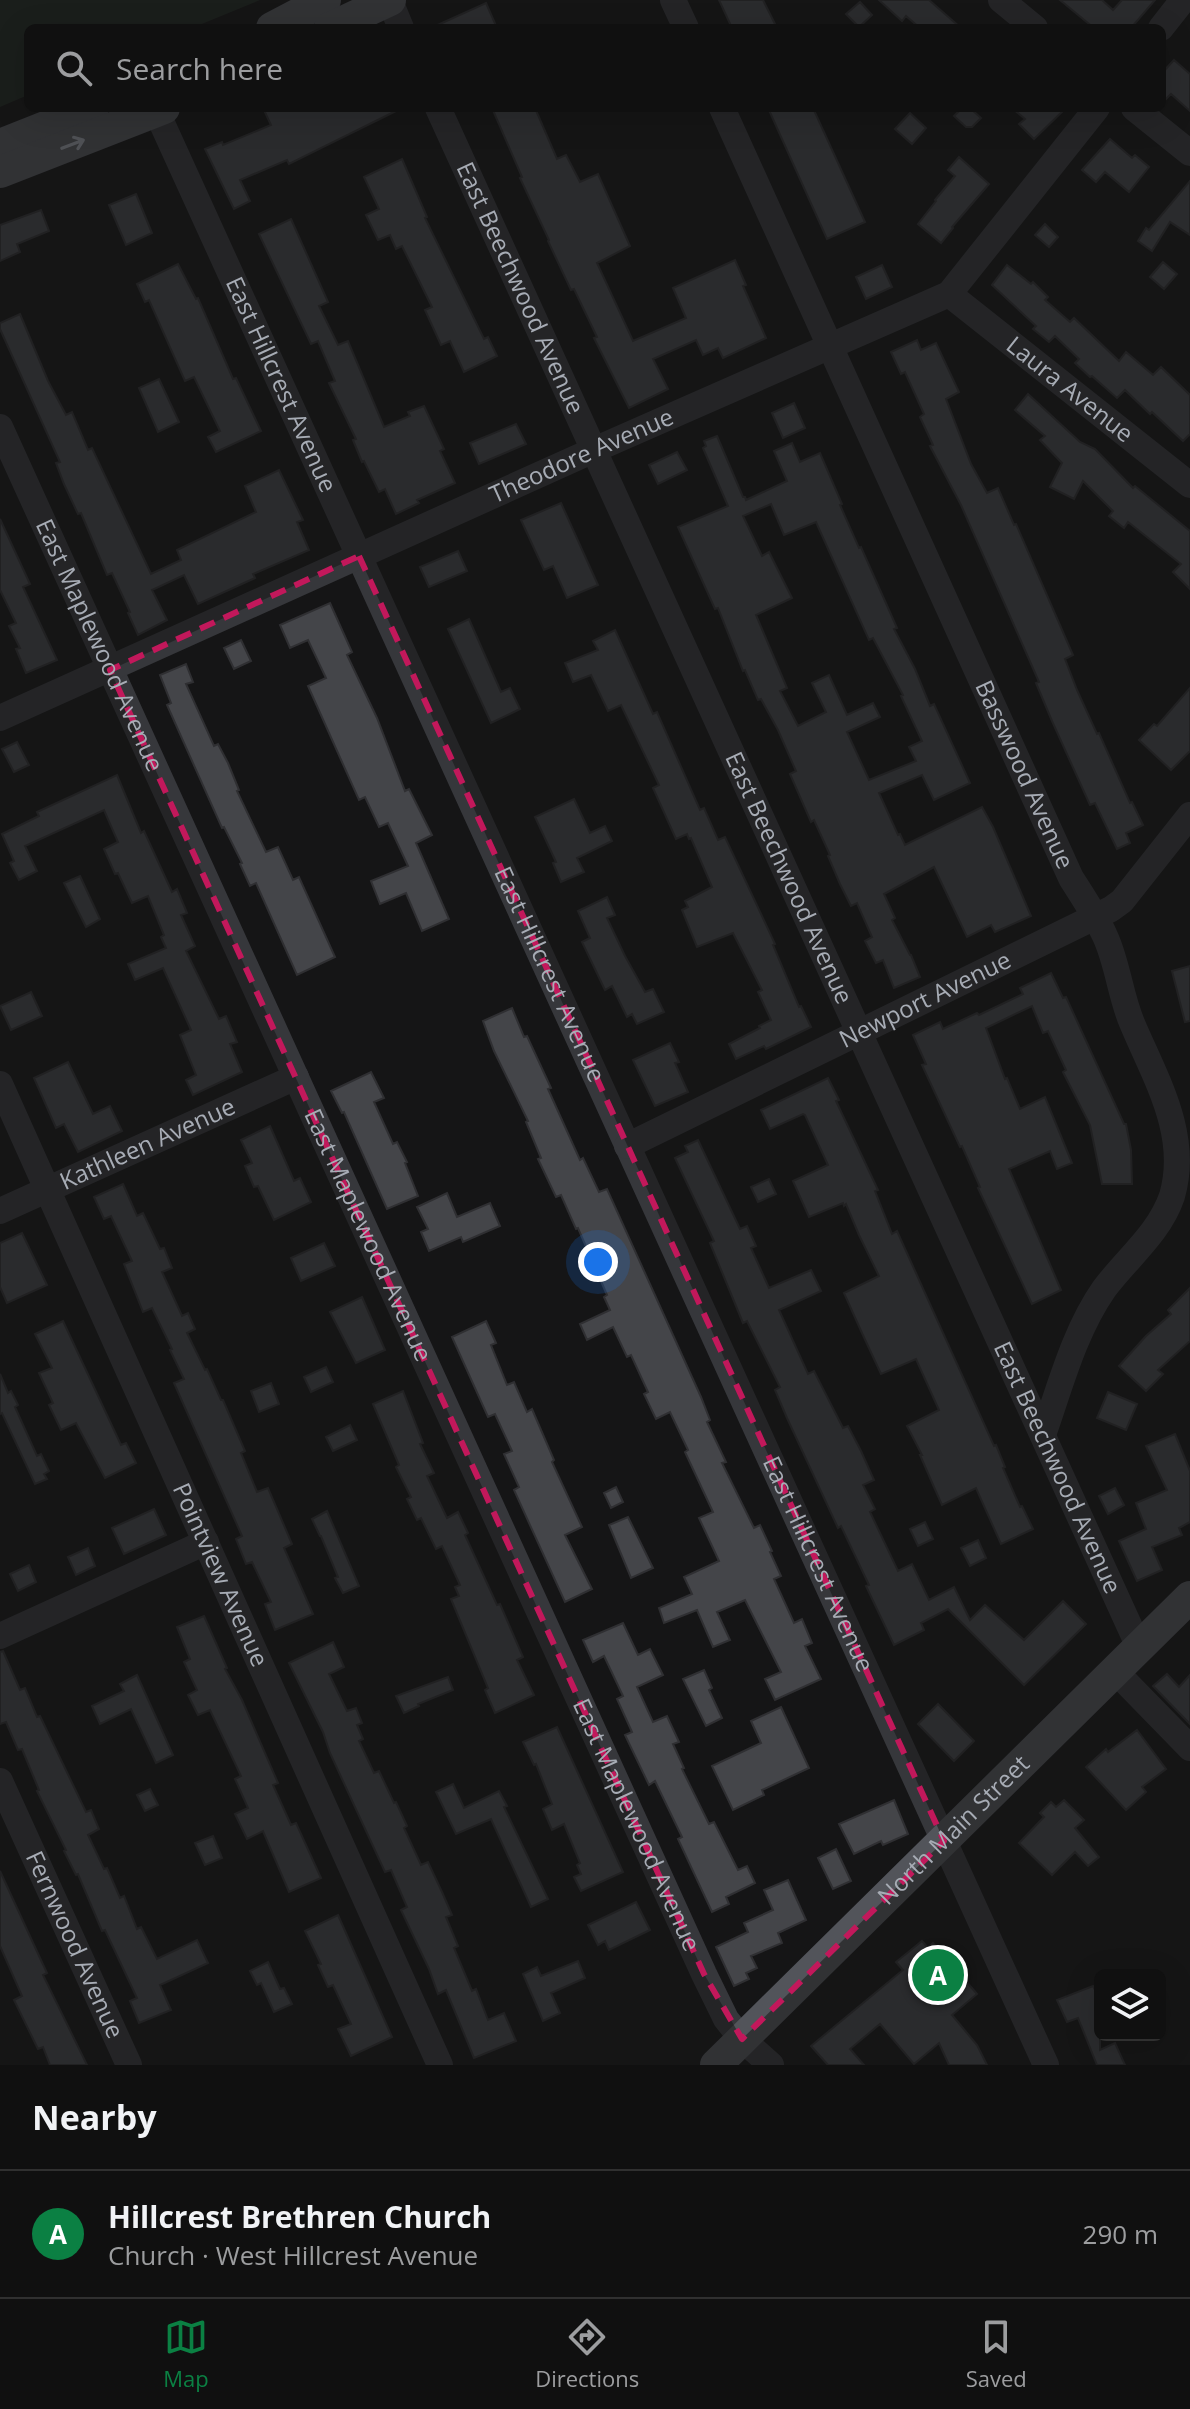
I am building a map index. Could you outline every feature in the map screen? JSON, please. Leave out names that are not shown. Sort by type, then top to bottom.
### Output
[{"type":"main road","points":[[280,24],[325,0]]},
{"type":"main road","points":[[339,24],[390,0]]},
{"type":"main road","points":[[0,145],[83,112]]},
{"type":"main road","points":[[0,172],[151,112]]},
{"type":"main road","name":"North Main Street","points":[[716,2065],[1190,1597]]},
{"type":"street","points":[[390,0],[399,24]]},
{"type":"street","points":[[673,0],[684,24]]},
{"type":"street","points":[[1001,0],[1030,24]]},
{"type":"street","points":[[1164,24],[1183,0]]},
{"type":"street","name":"East Hillcrest Avenue","points":[[160,112],[359,556],[1046,2065]]},
{"type":"street","name":"East Beechwood Avenue","points":[[440,112],[1139,1647]]},
{"type":"street","name":"Basswood Avenue","points":[[724,112],[1071,878],[1108,945],[1131,1023],[1176,1124],[1179,1157],[1173,1194],[1158,1226],[1103,1290],[1068,1363],[1043,1435]]},
{"type":"street","name":"Theodore Avenue","points":[[0,718],[949,294],[1094,112]]},
{"type":"street","points":[[1139,112],[1190,153]]},
{"type":"street","name":"Laura Avenue","points":[[949,294],[1190,485]]},
{"type":"street","name":"East Maplewood Avenue","points":[[0,427],[704,1974],[726,2019],[742,2039],[771,2065]]},
{"type":"street","name":"Newport Avenue","points":[[627,1146],[1095,917],[1122,901],[1189,818]]},
{"type":"street","name":"Kathleen Avenue","points":[[0,1211],[296,1077]]},
{"type":"street","name":"Pointview Avenue","points":[[0,1084],[440,2065]]},
{"type":"street","points":[[0,1636],[206,1542]]},
{"type":"street","points":[[1115,1671],[1190,1748]]},
{"type":"street","name":"Fernwood Avenue","points":[[0,1781],[129,2065]]},
{"type":"highlighted area","points":[[359,556],[944,1841],[742,2039],[704,1974],[110,670]]},
{"type":"shaded area","points":[[0,0],[260,0],[202,24],[24,24],[24,97],[0,107]]},
{"type":"building","points":[[719,0],[763,0],[775,24],[730,24]]},
{"type":"building","points":[[879,0],[929,0],[956,24],[915,24],[906,16],[902,21]]},
{"type":"building","points":[[1060,0],[1102,0],[1113,10],[1122,0],[1155,0],[1134,24],[1089,24]]},
{"type":"building","points":[[860,2],[872,15],[862,24],[856,24],[846,14]]},
{"type":"building","points":[[486,3],[495,24],[440,24]]},
{"type":"building","points":[[1174,60],[1190,74],[1190,111],[1171,94],[1166,99],[1166,69]]},
{"type":"building","points":[[265,112],[394,112],[289,164],[287,160],[240,180],[250,201],[234,209],[205,149],[271,125]]},
{"type":"building","points":[[494,112],[537,112],[557,159],[566,155],[580,182],[598,174],[630,246],[597,263],[633,341],[686,318],[673,288],[735,260],[766,338],[723,358],[718,348],[703,355],[696,340],[653,359],[668,389],[629,408],[594,338],[597,337],[574,289],[571,290],[548,241]]},
{"type":"building","points":[[770,112],[815,112],[865,222],[827,239]]},
{"type":"building","points":[[958,112],[974,112],[981,118],[972,127],[966,127],[954,116]]},
{"type":"building","points":[[1017,112],[1062,112],[1034,139],[1019,124],[1025,119]]},
{"type":"building","points":[[910,113],[926,128],[912,144],[895,129]]},
{"type":"building","points":[[1110,139],[1132,158],[1135,155],[1149,167],[1129,192],[1105,172],[1096,182],[1082,170]]},
{"type":"building","points":[[959,157],[989,184],[941,243],[918,224],[955,176],[948,170]]},
{"type":"building","points":[[402,159],[425,218],[484,339],[488,337],[497,356],[464,372],[450,341],[441,345],[425,310],[432,307],[402,246],[396,249],[390,235],[378,240],[366,215],[379,209],[364,177]]},
{"type":"building","points":[[1190,181],[1190,235],[1170,222],[1152,251],[1138,241],[1146,228],[1149,230]]},
{"type":"building","points":[[136,194],[152,233],[126,245],[109,205]]},
{"type":"building","points":[[41,210],[49,231],[17,244],[20,252],[0,261],[0,225]]},
{"type":"building","points":[[291,219],[328,302],[319,306],[338,345],[348,341],[384,427],[424,406],[444,449],[440,451],[455,483],[417,500],[419,503],[396,514],[385,489],[379,492],[362,462],[353,440],[356,439],[329,383],[335,381],[318,341],[311,344],[259,234]]},
{"type":"building","points":[[1045,224],[1058,237],[1049,247],[1035,235]]},
{"type":"building","points":[[1163,262],[1177,274],[1164,289],[1150,277]]},
{"type":"building","points":[[178,264],[198,298],[233,379],[236,378],[261,431],[216,452],[208,437],[220,431],[194,377],[185,381],[149,300],[145,302],[137,284]]},
{"type":"building","points":[[882,265],[892,287],[866,299],[856,277]]},
{"type":"building","points":[[1007,265],[1031,284],[1033,282],[1048,297],[1045,300],[1070,322],[1074,318],[1119,361],[1126,352],[1153,375],[1161,367],[1190,395],[1190,434],[1183,441],[1125,390],[1117,398],[1075,363],[1079,359],[1055,336],[1049,342],[1033,329],[1036,326],[992,285]]},
{"type":"building","points":[[20,314],[48,381],[66,415],[72,412],[88,450],[92,448],[151,574],[181,560],[177,550],[256,512],[245,486],[279,470],[303,520],[297,522],[309,550],[253,574],[255,578],[198,604],[184,575],[152,590],[167,620],[138,635],[112,573],[107,575],[81,513],[78,514],[64,484],[56,463],[60,462],[0,329],[0,323]]},
{"type":"building","points":[[917,340],[921,350],[936,343],[959,392],[946,399],[971,464],[987,493],[998,488],[1016,524],[1073,655],[1065,659],[1077,690],[1143,825],[1126,833],[1130,843],[1117,849],[1095,803],[1090,805],[961,505],[930,446],[933,445],[920,417],[924,414],[905,372],[901,374],[891,352]]},
{"type":"building","points":[[159,379],[179,422],[158,432],[139,388]]},
{"type":"building","points":[[1028,394],[1080,442],[1095,449],[1133,488],[1135,486],[1190,531],[1190,589],[1173,572],[1181,564],[1128,522],[1124,528],[1109,516],[1113,511],[1083,481],[1074,499],[1050,487],[1062,463],[1040,440],[1045,436],[1015,410]]},
{"type":"building","points":[[794,403],[805,428],[783,438],[772,413]]},
{"type":"building","points":[[516,424],[526,444],[479,464],[470,443]]},
{"type":"building","points":[[717,436],[746,500],[787,481],[774,451],[792,443],[800,462],[820,453],[840,505],[897,628],[894,629],[930,706],[934,704],[970,783],[934,800],[922,775],[879,793],[898,835],[905,845],[982,807],[1031,916],[995,932],[991,925],[967,937],[934,867],[884,894],[895,918],[892,920],[920,977],[894,988],[883,960],[876,963],[865,941],[872,937],[857,903],[851,906],[840,884],[830,855],[814,820],[811,822],[790,774],[796,771],[778,730],[743,671],[718,608],[715,609],[678,527],[728,506],[703,448],[706,446],[704,441]],"holes":[[[771,504],[784,535],[816,522],[869,640],[873,638],[903,695],[922,741],[909,747],[916,761],[869,780],[847,732],[880,717],[873,703],[847,715],[829,675],[812,683],[826,712],[798,726],[780,691],[787,688],[756,615],[792,598],[769,552],[762,556],[743,516]]]},
{"type":"building","points":[[677,452],[687,470],[658,484],[649,465]]},
{"type":"building","points":[[561,503],[598,585],[567,598],[553,566],[544,570],[521,520]]},
{"type":"building","points":[[0,519],[30,584],[23,587],[57,660],[26,673],[16,649],[20,648],[9,626],[16,623],[0,590]]},
{"type":"building","points":[[458,551],[467,571],[429,587],[420,567]]},
{"type":"building","points":[[330,603],[352,652],[347,655],[377,718],[405,791],[409,789],[432,835],[416,843],[449,919],[422,931],[406,893],[380,904],[371,881],[408,866],[388,823],[379,827],[365,797],[359,800],[308,686],[326,678],[308,640],[290,648],[280,625]]},
{"type":"building","points":[[469,619],[501,692],[510,688],[520,709],[491,723],[448,629]]},
{"type":"building","points":[[615,630],[653,714],[657,712],[700,810],[704,808],[718,840],[725,837],[775,944],[799,1007],[811,1027],[766,1049],[764,1046],[736,1059],[729,1044],[771,1020],[758,992],[762,990],[733,933],[697,947],[682,910],[688,907],[685,901],[712,887],[691,838],[687,834],[676,839],[653,788],[659,785],[621,705],[608,711],[591,675],[573,682],[565,663],[598,650],[593,641]]},
{"type":"building","points":[[241,640],[251,661],[234,669],[224,648]]},
{"type":"building","points":[[186,664],[193,682],[186,684],[214,746],[218,744],[228,763],[237,791],[266,852],[278,847],[293,880],[299,877],[335,957],[297,975],[256,883],[250,886],[242,863],[222,828],[167,705],[171,703],[160,675]]},
{"type":"building","points":[[1190,688],[1190,751],[1171,770],[1139,740],[1154,724],[1157,726]]},
{"type":"building","points":[[17,742],[29,765],[14,772],[2,749]]},
{"type":"building","points":[[117,775],[141,833],[144,831],[172,892],[177,889],[187,913],[181,915],[195,946],[186,951],[219,1019],[226,1016],[237,1042],[230,1044],[242,1072],[193,1095],[186,1080],[196,1075],[180,1035],[191,1030],[163,968],[135,980],[128,964],[166,948],[161,937],[164,935],[148,896],[132,903],[118,873],[115,874],[104,849],[118,842],[104,810],[25,846],[37,871],[19,880],[10,863],[14,861],[2,834],[39,816],[37,812]]},
{"type":"building","points":[[574,799],[590,833],[605,826],[612,841],[577,858],[584,872],[561,882],[553,863],[556,862],[535,817]]},
{"type":"building","points":[[80,876],[100,919],[86,927],[64,883]]},
{"type":"building","points":[[607,897],[615,915],[607,918],[625,956],[645,992],[653,989],[664,1012],[637,1024],[632,1014],[627,1017],[612,986],[605,990],[582,942],[590,938],[578,911]]},
{"type":"building","points":[[1190,966],[1190,1021],[1185,1022],[1172,971]]},
{"type":"building","points":[[1051,973],[1063,998],[1066,997],[1126,1124],[1132,1184],[1102,1184],[1090,1125],[1063,1072],[1066,1070],[1048,1031],[1043,1033],[1032,1006],[986,1028],[1020,1109],[1045,1097],[1072,1163],[1057,1169],[1050,1151],[1009,1169],[1061,1290],[1032,1304],[962,1146],[922,1065],[926,1064],[913,1035],[940,1022],[943,1029],[977,1013],[979,1015],[1023,994],[1020,988]]},
{"type":"building","points":[[31,992],[42,1016],[11,1030],[0,1006]]},
{"type":"building","points":[[512,1008],[551,1088],[548,1089],[580,1160],[583,1158],[599,1192],[607,1189],[701,1397],[710,1420],[707,1422],[726,1462],[722,1463],[754,1528],[760,1525],[772,1551],[781,1576],[774,1579],[794,1623],[802,1619],[812,1643],[805,1646],[821,1679],[775,1700],[765,1679],[781,1672],[745,1600],[717,1612],[730,1640],[713,1647],[697,1610],[664,1623],[659,1608],[692,1594],[684,1577],[719,1561],[699,1518],[713,1512],[670,1412],[656,1419],[631,1355],[627,1357],[613,1327],[587,1340],[580,1324],[610,1310],[604,1297],[607,1295],[578,1228],[561,1195],[556,1197],[538,1159],[541,1158],[528,1121],[483,1021]]},
{"type":"building","points":[[670,1043],[688,1092],[655,1106],[633,1060]]},
{"type":"building","points":[[68,1062],[93,1114],[110,1106],[122,1131],[78,1152],[64,1124],[56,1128],[34,1078]]},
{"type":"building","points":[[371,1072],[384,1098],[374,1102],[393,1144],[397,1142],[407,1162],[418,1196],[387,1209],[344,1112],[331,1091]]},
{"type":"building","points":[[828,1078],[878,1190],[875,1191],[892,1234],[897,1231],[996,1445],[1020,1507],[1033,1529],[1001,1544],[976,1488],[942,1505],[907,1426],[939,1410],[916,1359],[881,1374],[862,1333],[844,1293],[879,1276],[846,1204],[809,1217],[793,1181],[828,1165],[805,1115],[770,1129],[761,1110]]},
{"type":"building","points":[[270,1126],[294,1181],[300,1178],[311,1202],[274,1220],[245,1166],[252,1163],[241,1140]]},
{"type":"building","points":[[698,1140],[740,1229],[747,1226],[756,1246],[751,1248],[769,1288],[811,1270],[821,1291],[779,1310],[808,1374],[814,1371],[843,1428],[848,1426],[861,1451],[874,1480],[863,1485],[875,1509],[870,1512],[898,1571],[912,1564],[929,1600],[954,1587],[970,1620],[985,1605],[1024,1640],[1063,1601],[1086,1624],[1024,1685],[948,1609],[921,1623],[924,1630],[894,1645],[866,1586],[869,1585],[841,1526],[838,1528],[787,1418],[775,1390],[780,1387],[747,1321],[743,1323],[710,1243],[714,1241],[675,1158],[688,1152],[685,1146]]},
{"type":"building","points":[[769,1179],[776,1194],[758,1202],[751,1187]]},
{"type":"building","points":[[123,1184],[137,1216],[143,1213],[160,1249],[164,1248],[172,1268],[162,1272],[182,1316],[188,1313],[195,1329],[187,1333],[223,1400],[245,1451],[241,1453],[257,1492],[268,1488],[292,1544],[284,1548],[313,1614],[275,1630],[265,1604],[271,1602],[252,1562],[246,1564],[236,1539],[242,1536],[174,1383],[184,1379],[172,1349],[152,1308],[143,1312],[124,1264],[132,1261],[111,1216],[104,1219],[94,1197]]},
{"type":"building","points":[[447,1193],[457,1217],[490,1203],[500,1226],[463,1242],[461,1237],[429,1251],[421,1232],[428,1229],[417,1207]]},
{"type":"building","points":[[22,1233],[47,1285],[7,1303],[0,1287],[0,1243]]},
{"type":"building","points":[[324,1243],[335,1266],[301,1281],[291,1258]]},
{"type":"building","points":[[1190,1288],[1190,1341],[1158,1370],[1163,1374],[1146,1391],[1119,1366],[1171,1314],[1168,1310]]},
{"type":"building","points":[[362,1297],[385,1350],[356,1363],[330,1312]]},
{"type":"building","points":[[63,1321],[121,1445],[126,1443],[136,1463],[105,1478],[76,1423],[61,1430],[39,1373],[52,1368],[35,1334]]},
{"type":"building","points":[[486,1321],[496,1343],[491,1345],[507,1385],[514,1382],[527,1412],[532,1409],[582,1527],[565,1535],[592,1589],[565,1602],[514,1490],[519,1487],[504,1454],[512,1451],[495,1414],[488,1417],[452,1337]]},
{"type":"building","points":[[326,1367],[333,1382],[311,1392],[304,1377]]},
{"type":"building","points":[[0,1374],[8,1393],[11,1391],[18,1405],[15,1407],[37,1456],[41,1454],[49,1471],[44,1474],[47,1479],[35,1484],[0,1414]]},
{"type":"building","points":[[271,1383],[279,1404],[259,1412],[251,1391]]},
{"type":"building","points":[[403,1391],[423,1443],[420,1444],[434,1473],[427,1476],[447,1518],[458,1512],[468,1533],[465,1535],[523,1657],[517,1660],[534,1695],[495,1713],[485,1690],[488,1688],[451,1599],[459,1596],[455,1587],[460,1585],[442,1546],[436,1549],[421,1518],[417,1520],[407,1499],[411,1497],[396,1467],[399,1465],[373,1404]]},
{"type":"building","points":[[1108,1392],[1137,1404],[1126,1430],[1097,1418]]},
{"type":"building","points":[[350,1425],[357,1440],[333,1451],[326,1437]]},
{"type":"building","points":[[1175,1434],[1190,1471],[1190,1522],[1179,1528],[1182,1535],[1152,1547],[1162,1570],[1137,1581],[1119,1541],[1146,1529],[1136,1503],[1167,1490],[1146,1446]]},
{"type":"building","points":[[616,1487],[623,1502],[611,1508],[604,1493]]},
{"type":"building","points":[[1115,1488],[1124,1505],[1108,1514],[1099,1496]]},
{"type":"building","points":[[154,1509],[166,1535],[124,1554],[112,1528]]},
{"type":"building","points":[[327,1511],[359,1586],[343,1593],[312,1519]]},
{"type":"building","points":[[628,1517],[653,1568],[631,1578],[609,1525]]},
{"type":"building","points":[[925,1522],[933,1539],[918,1546],[910,1529]]},
{"type":"building","points":[[978,1540],[986,1558],[970,1566],[961,1548]]},
{"type":"building","points":[[88,1548],[95,1566],[76,1575],[68,1557]]},
{"type":"building","points":[[29,1565],[36,1582],[18,1591],[10,1574]]},
{"type":"building","points":[[204,1616],[278,1783],[273,1785],[291,1825],[296,1823],[321,1878],[289,1892],[263,1831],[247,1839],[235,1814],[248,1808],[235,1779],[241,1776],[210,1710],[198,1715],[188,1695],[197,1690],[184,1662],[190,1659],[177,1627]]},
{"type":"building","points":[[623,1623],[638,1655],[650,1649],[663,1675],[637,1687],[653,1722],[667,1716],[679,1742],[673,1744],[682,1769],[709,1824],[714,1822],[738,1870],[747,1866],[755,1883],[726,1897],[729,1904],[712,1912],[678,1839],[682,1837],[655,1781],[649,1785],[625,1735],[632,1732],[617,1699],[623,1696],[604,1656],[593,1662],[583,1640]]},
{"type":"building","points":[[333,1642],[344,1667],[329,1674],[347,1711],[356,1708],[362,1723],[357,1725],[363,1739],[359,1741],[374,1773],[379,1771],[396,1802],[421,1865],[428,1862],[442,1892],[452,1915],[446,1917],[458,1946],[454,1948],[472,1991],[476,1989],[488,2020],[504,2013],[516,2041],[474,2058],[446,1990],[438,1994],[401,1910],[407,1907],[391,1870],[385,1872],[289,1663]]},
{"type":"building","points":[[3,1651],[20,1690],[25,1688],[37,1717],[40,1716],[86,1812],[91,1810],[99,1829],[88,1835],[120,1898],[124,1896],[137,1929],[141,1927],[157,1959],[197,1940],[208,1963],[160,1985],[171,2010],[139,2023],[130,2001],[137,1998],[64,1851],[22,1749],[18,1750],[6,1722],[0,1724],[0,1652]]},
{"type":"building","points":[[704,1670],[722,1718],[706,1726],[683,1679]]},
{"type":"building","points":[[1167,1674],[1179,1687],[1190,1675],[1190,1724],[1153,1686]]},
{"type":"building","points":[[137,1675],[173,1755],[156,1763],[131,1709],[100,1724],[92,1706],[124,1691],[120,1684]]},
{"type":"building","points":[[448,1677],[453,1690],[404,1713],[396,1696]]},
{"type":"building","points":[[938,1704],[974,1741],[954,1761],[918,1724]]},
{"type":"building","points":[[781,1707],[809,1768],[762,1790],[764,1795],[733,1810],[712,1766],[761,1743],[751,1721]]},
{"type":"building","points":[[557,1727],[623,1872],[581,1891],[574,1877],[581,1874],[577,1865],[580,1863],[564,1824],[552,1830],[543,1809],[552,1804],[536,1764],[523,1742]]},
{"type":"building","points":[[1137,1730],[1166,1769],[1142,1787],[1146,1792],[1126,1810],[1086,1767],[1106,1749],[1108,1752]]},
{"type":"building","points":[[453,1784],[464,1808],[499,1791],[548,1899],[531,1907],[491,1819],[456,1834],[436,1792]]},
{"type":"building","points":[[150,1789],[158,1805],[145,1811],[137,1795]]},
{"type":"building","points":[[894,1800],[908,1834],[883,1845],[881,1841],[854,1854],[839,1824]]},
{"type":"building","points":[[1064,1800],[1084,1820],[1075,1828],[1099,1857],[1088,1866],[1075,1852],[1052,1875],[1019,1843],[1044,1817],[1040,1813],[1051,1802],[1056,1807]]},
{"type":"building","points":[[213,1836],[222,1858],[205,1865],[195,1843]]},
{"type":"building","points":[[836,1849],[851,1881],[833,1889],[818,1858]]},
{"type":"building","points":[[0,1871],[47,1973],[43,1975],[87,2065],[50,2065],[43,2047],[38,2049],[14,2000],[22,1996],[0,1946]]},
{"type":"building","points":[[788,1880],[806,1920],[778,1933],[782,1943],[751,1956],[757,1968],[746,1973],[749,1979],[734,1986],[716,1947],[748,1932],[744,1923],[773,1910],[764,1890]]},
{"type":"building","points":[[636,1902],[650,1930],[609,1950],[605,1941],[598,1945],[588,1925]]},
{"type":"building","points":[[338,1915],[392,2037],[351,2056],[338,2029],[351,2024],[333,1985],[328,1987],[305,1931]]},
{"type":"building","points":[[922,1941],[928,1948],[933,1943],[977,1994],[952,2015],[977,2045],[987,2065],[949,2065],[939,2043],[914,2064],[880,2024],[850,2049],[864,2065],[828,2065],[811,2046],[903,1970],[896,1962]]},
{"type":"building","points":[[578,1961],[585,1978],[551,1993],[560,2013],[543,2021],[523,1974],[537,1967],[541,1976]]},
{"type":"building","points":[[268,1962],[280,1989],[284,1988],[292,2004],[274,2012],[261,1983],[257,1985],[250,1971]]},
{"type":"building","points":[[1093,1986],[1094,2041],[1100,2041],[1100,2050],[1115,2043],[1125,2065],[1097,2065],[1078,2018],[1067,2022],[1057,2000]]},
{"type":"place","name":"Hillcrest Brethren Church","points":[[938,1975]]}]
